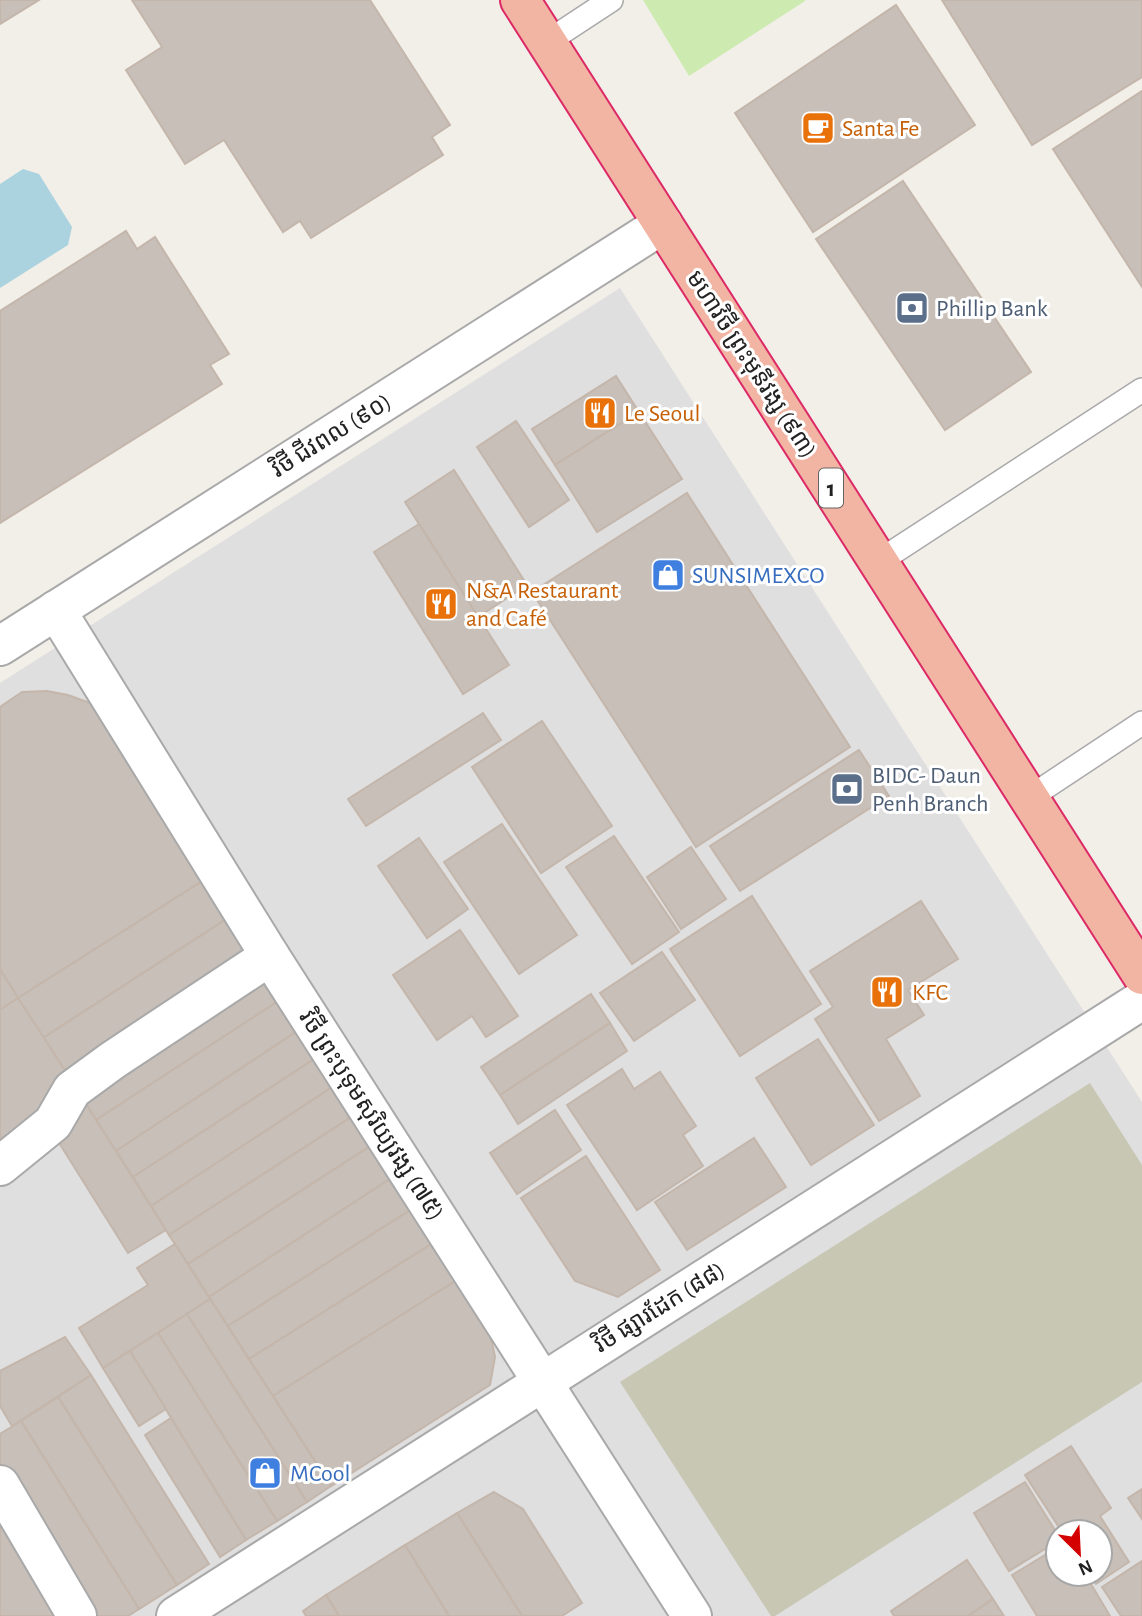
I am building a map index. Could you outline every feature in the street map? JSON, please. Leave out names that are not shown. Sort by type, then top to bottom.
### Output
[{"type":"highway","name":"មហាវិថី ព្រះមុនីវង្ស (៩៣)","points":[[520,0],[1142,975]]},
{"type":"street","name":"វិថី ជីវពល (៩០)","points":[[0,646],[663,224]]},
{"type":"street","name":"វិថី ព្រះបុទុមសុរិយ្យវង្ស (៧៥)","points":[[56,610],[270,956],[692,1616]]},
{"type":"street","points":[[0,1166],[52,1123],[72,1090],[270,956]]},
{"type":"street","name":"វិថី ផ្សារដែក (៨៨)","points":[[177,1616],[1142,1000]]},
{"type":"street","points":[[0,1485],[77,1616]]},
{"type":"lane","points":[[547,42],[611,0]]},
{"type":"lane","points":[[878,562],[1142,390]]},
{"type":"lane","points":[[1029,798],[1142,723]]},
{"type":"shaded area","points":[[620,288],[1142,1102],[1142,1616],[0,1616],[0,683]]},
{"type":"shaded area","points":[[1090,1083],[1142,1165],[1142,1382],[775,1616],[771,1616],[620,1382]]},
{"type":"green space","points":[[643,0],[805,0],[805,1],[689,76]]},
{"type":"water","points":[[23,169],[39,174],[72,227],[68,245],[0,288],[0,184]]},
{"type":"building","points":[[0,0],[39,0],[0,24]]},
{"type":"building","points":[[132,0],[370,0],[450,125],[432,137],[443,155],[311,238],[300,221],[283,232],[224,140],[185,164],[126,70],[162,47]]},
{"type":"building","points":[[942,0],[1142,0],[1142,77],[1032,145]]},
{"type":"building","points":[[896,5],[975,125],[813,232],[735,113]]},
{"type":"building","points":[[1142,91],[1142,287],[1053,149]]},
{"type":"building","points":[[903,181],[1031,372],[945,430],[816,239]]},
{"type":"building","points":[[126,231],[137,249],[155,237],[229,354],[210,365],[222,384],[0,523],[0,311]]},
{"type":"building","points":[[616,376],[639,412],[555,465],[532,429]]},
{"type":"building","points":[[639,412],[682,479],[597,532],[555,465]]},
{"type":"building","points":[[516,421],[569,500],[529,527],[477,447]]},
{"type":"building","points":[[454,470],[527,585],[478,617],[405,502]]},
{"type":"building","points":[[687,493],[850,747],[696,847],[532,592]]},
{"type":"building","points":[[419,524],[509,665],[463,694],[374,552]]},
{"type":"building","points":[[47,691],[93,704],[204,880],[18,998],[0,969],[0,707],[22,692]]},
{"type":"building","points":[[483,713],[501,740],[366,826],[348,799]]},
{"type":"building","points":[[542,721],[612,826],[541,873],[472,767]]},
{"type":"building","points":[[859,750],[889,796],[740,891],[710,846]]},
{"type":"building","points":[[502,824],[577,935],[519,974],[444,862]]},
{"type":"building","points":[[614,836],[679,932],[632,964],[566,867]]},
{"type":"building","points":[[419,838],[468,909],[427,938],[378,866]]},
{"type":"building","points":[[691,847],[726,899],[681,929],[647,877]]},
{"type":"building","points":[[204,880],[228,918],[43,1038],[18,998]]},
{"type":"building","points":[[752,896],[821,1004],[740,1056],[670,949]]},
{"type":"building","points":[[921,901],[958,959],[908,990],[924,1015],[886,1039],[920,1096],[879,1121],[815,1019],[833,1007],[810,971]]},
{"type":"building","points":[[228,918],[251,956],[68,1075],[43,1038]]},
{"type":"building","points":[[460,930],[518,1016],[486,1037],[472,1016],[437,1040],[393,975]]},
{"type":"building","points":[[662,952],[695,1000],[634,1041],[600,993]]},
{"type":"building","points":[[0,969],[18,998],[0,1010]]},
{"type":"building","points":[[264,974],[280,1000],[96,1120],[79,1093]]},
{"type":"building","points":[[591,994],[610,1023],[500,1095],[481,1067]]},
{"type":"building","points":[[18,998],[68,1075],[37,1127],[0,1150],[0,1010]]},
{"type":"building","points":[[280,1000],[299,1030],[116,1151],[96,1120]]},
{"type":"building","points":[[610,1023],[627,1051],[518,1124],[500,1095]]},
{"type":"building","points":[[299,1030],[316,1058],[133,1177],[116,1151]]},
{"type":"building","points":[[818,1039],[874,1125],[811,1165],[756,1078]]},
{"type":"building","points":[[316,1058],[334,1086],[151,1206],[133,1177]]},
{"type":"building","points":[[622,1069],[634,1089],[660,1072],[696,1126],[683,1135],[703,1166],[637,1210],[567,1105]]},
{"type":"building","points":[[334,1086],[353,1116],[169,1235],[151,1206]]},
{"type":"building","points":[[79,1093],[166,1230],[128,1253],[56,1138]]},
{"type":"building","points":[[555,1110],[581,1150],[517,1194],[490,1153]]},
{"type":"building","points":[[353,1116],[372,1145],[188,1264],[169,1235]]},
{"type":"building","points":[[754,1138],[786,1187],[687,1250],[655,1202]]},
{"type":"building","points":[[372,1145],[393,1177],[209,1297],[188,1264]]},
{"type":"building","points":[[586,1156],[660,1270],[618,1297],[575,1281],[521,1198]]},
{"type":"building","points":[[393,1177],[412,1209],[228,1326],[209,1297]]},
{"type":"building","points":[[412,1209],[433,1243],[249,1359],[228,1326]]},
{"type":"building","points":[[433,1243],[457,1280],[273,1396],[249,1359]]},
{"type":"building","points":[[175,1244],[210,1299],[103,1368],[79,1328],[148,1285],[137,1268]]},
{"type":"building","points":[[457,1280],[489,1329],[495,1357],[490,1385],[331,1486],[273,1396]]},
{"type":"building","points":[[210,1299],[331,1486],[307,1502],[187,1314]]},
{"type":"building","points":[[187,1314],[307,1502],[277,1521],[158,1333]]},
{"type":"building","points":[[158,1333],[277,1521],[246,1540],[130,1351]]},
{"type":"building","points":[[65,1337],[91,1375],[12,1426],[0,1406],[0,1371]]},
{"type":"building","points":[[130,1351],[166,1409],[139,1426],[103,1368]]},
{"type":"building","points":[[91,1375],[209,1564],[177,1585],[58,1397]]},
{"type":"building","points":[[58,1397],[177,1585],[139,1609],[21,1421]]},
{"type":"building","points":[[171,1418],[246,1540],[220,1557],[145,1435]]},
{"type":"building","points":[[21,1421],[139,1609],[128,1616],[90,1616],[0,1475],[0,1434]]},
{"type":"building","points":[[1071,1446],[1111,1508],[1100,1516],[1101,1518],[1053,1518],[1025,1475]]},
{"type":"building","points":[[1025,1482],[1047,1518],[1044,1518],[1044,1550],[1009,1571],[974,1513]]},
{"type":"building","points":[[1142,1489],[1142,1519],[1128,1498]]},
{"type":"building","points":[[494,1492],[523,1509],[582,1603],[562,1616],[522,1616],[457,1513]]},
{"type":"building","points":[[0,1502],[64,1616],[0,1616]]},
{"type":"building","points":[[457,1513],[522,1616],[449,1616],[405,1545]]},
{"type":"building","points":[[1114,1538],[1129,1562],[1114,1572]]},
{"type":"building","points":[[405,1545],[449,1616],[339,1616],[326,1595]]},
{"type":"building","points":[[1044,1556],[1044,1588],[1093,1588],[1110,1616],[1037,1616],[1012,1575]]},
{"type":"building","points":[[967,1560],[993,1599],[968,1616],[894,1616],[891,1611]]},
{"type":"building","points":[[1142,1561],[1142,1616],[1121,1616],[1103,1588],[1114,1588],[1114,1579]]},
{"type":"building","points":[[326,1595],[339,1616],[306,1616],[303,1611]]},
{"type":"building","points":[[993,1599],[1004,1616],[968,1616]]},
{"type":"place","name":"Santa Fe","points":[[818,128]]},
{"type":"place","name":"Phillip Bank","points":[[912,308]]},
{"type":"place","name":"Le Seoul","points":[[600,413]]},
{"type":"place","name":"SUNSIMEXCO","points":[[668,575]]},
{"type":"place","name":"N&A Restaurant and Café","points":[[441,604]]},
{"type":"place","name":"BIDC- Daun Penh Branch","points":[[847,789]]},
{"type":"place","name":"KFC","points":[[887,992]]},
{"type":"place","name":"MCool","points":[[265,1473]]}]
